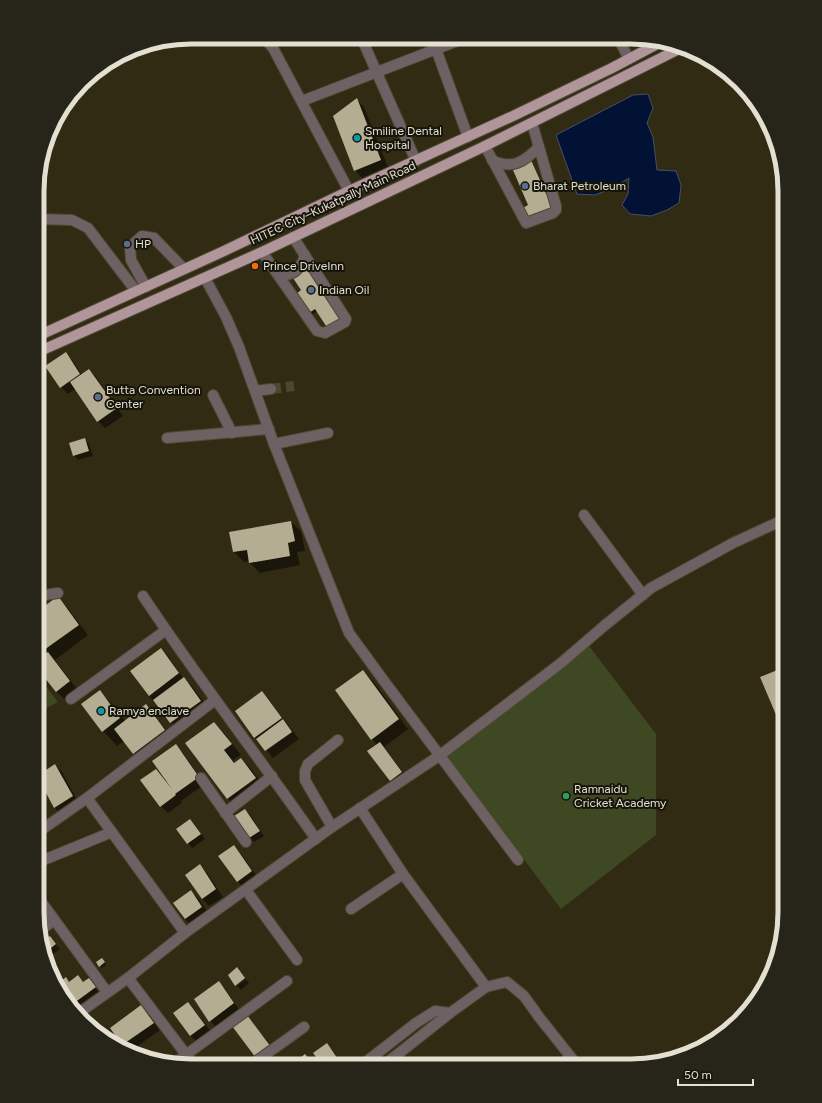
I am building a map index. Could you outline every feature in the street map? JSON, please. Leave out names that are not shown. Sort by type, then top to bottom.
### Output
[{"type":"main road","name":"HITEC City–Kukatpally Main Road","points":[[44,333],[468,137],[629,59],[652,45]]},
{"type":"main road","name":"HITEC City–Kukatpally Main Road","points":[[44,349],[262,252],[485,146],[675,51]]},
{"type":"street","points":[[269,44],[302,101],[349,191]]},
{"type":"street","points":[[364,44],[416,161]]},
{"type":"street","points":[[434,44],[468,137]]},
{"type":"street","points":[[302,101],[449,44]]},
{"type":"street","points":[[621,44],[629,59]]},
{"type":"street","points":[[485,146],[528,224],[553,213],[556,210],[556,206],[532,123]]},
{"type":"street","points":[[492,160],[502,165],[513,165],[530,156],[539,147]]},
{"type":"street","points":[[44,219],[72,220],[88,228],[141,289]]},
{"type":"street","points":[[141,289],[131,260],[130,247],[142,236],[154,238],[184,269]]},
{"type":"street","points":[[262,252],[317,331],[325,333],[346,322],[345,316],[293,237]]},
{"type":"street","points":[[276,272],[285,275],[292,272],[300,267],[304,262],[305,255]]},
{"type":"street","points":[[205,278],[226,317],[274,444],[349,633],[439,756],[518,860]]},
{"type":"street","points":[[255,391],[271,389]]},
{"type":"street","points":[[213,395],[232,433]]},
{"type":"street","points":[[167,438],[269,430]]},
{"type":"street","points":[[274,444],[328,433]]},
{"type":"street","points":[[584,515],[643,595]]},
{"type":"street","points":[[82,1011],[128,978],[185,933],[316,839],[439,756],[561,663],[651,588],[733,543],[778,522]]},
{"type":"street","points":[[44,595],[58,593]]},
{"type":"street","points":[[143,596],[215,700],[272,776],[316,839]]},
{"type":"street","points":[[71,699],[166,630]]},
{"type":"street","points":[[44,828],[87,798],[215,700]]},
{"type":"street","points":[[332,828],[305,780],[305,771],[308,764],[338,740]]},
{"type":"street","points":[[225,813],[272,776]]},
{"type":"street","points":[[201,778],[246,842]]},
{"type":"street","points":[[87,798],[185,933]]},
{"type":"street","points":[[360,808],[403,874],[486,987]]},
{"type":"street","points":[[46,859],[112,832]]},
{"type":"street","points":[[351,909],[403,874]]},
{"type":"street","points":[[246,890],[297,960]]},
{"type":"street","points":[[44,906],[107,992]]},
{"type":"street","points":[[45,927],[54,920]]},
{"type":"street","points":[[128,978],[190,1059]]},
{"type":"street","points":[[180,1059],[287,981]]},
{"type":"street","points":[[392,1059],[486,987],[507,982],[524,996],[538,1017],[570,1057]]},
{"type":"street","points":[[370,1059],[416,1023],[436,1011],[450,1013]]},
{"type":"street","points":[[259,1059],[304,1026]]},
{"type":"green space","name":"Ramnaidu Cricket Academy","points":[[589,646],[656,734],[656,835],[561,909],[447,757]]},
{"type":"green space","points":[[44,684],[58,702],[44,709]]},
{"type":"water","points":[[648,94],[653,108],[647,123],[653,137],[657,170],[676,171],[681,185],[679,203],[667,210],[651,216],[630,214],[622,205],[628,194],[629,178],[613,188],[595,195],[577,194],[556,135],[633,95]]},
{"type":"building","name":"Smiline Dental Hospital","points":[[357,98],[381,160],[354,171],[333,116]]},
{"type":"building","points":[[531,160],[553,209],[527,222],[521,209],[528,205],[513,170]]},
{"type":"building","points":[[309,268],[344,319],[328,329],[315,309],[309,313],[294,296],[301,290],[293,278]]},
{"type":"building","points":[[66,352],[80,374],[60,388],[45,366]]},
{"type":"building","points":[[89,369],[117,408],[97,422],[70,382]]},
{"type":"building","points":[[85,438],[89,451],[73,456],[69,443]]},
{"type":"building","points":[[291,521],[295,541],[288,543],[290,556],[249,563],[247,550],[233,552],[229,532]]},
{"type":"building","points":[[58,596],[79,625],[44,650],[44,606]]},
{"type":"building","points":[[161,648],[179,673],[149,696],[130,671]]},
{"type":"building","points":[[48,652],[70,681],[56,692],[44,677],[44,655]]},
{"type":"building","points":[[363,670],[399,719],[371,740],[335,690]]},
{"type":"building","points":[[778,670],[778,719],[760,677]]},
{"type":"building","points":[[184,677],[201,701],[170,723],[153,700]]},
{"type":"building","name":"Ramya enclave","points":[[100,690],[120,718],[102,732],[81,704]]},
{"type":"building","points":[[262,691],[282,718],[254,738],[235,711]]},
{"type":"building","points":[[146,704],[165,730],[133,754],[114,729]]},
{"type":"building","points":[[283,719],[292,732],[265,751],[256,739]]},
{"type":"building","points":[[214,722],[232,744],[224,750],[234,763],[241,758],[256,778],[227,799],[185,743]]},
{"type":"building","points":[[380,742],[402,772],[390,781],[367,751]]},
{"type":"building","points":[[176,744],[199,777],[160,807],[140,780],[156,769],[172,789],[152,761]]},
{"type":"building","points":[[55,764],[73,796],[54,808],[44,789],[44,771]]},
{"type":"building","points":[[245,809],[260,831],[249,838],[234,816]]},
{"type":"building","points":[[190,819],[201,834],[187,844],[176,829]]},
{"type":"building","points":[[234,845],[252,871],[237,882],[218,856]]},
{"type":"building","points":[[200,864],[216,889],[202,899],[185,875]]},
{"type":"building","points":[[191,890],[202,907],[185,919],[173,903]]},
{"type":"building","points":[[50,936],[56,944],[49,950],[47,941],[46,938]]},
{"type":"building","points":[[102,958],[105,962],[99,967],[96,962]]},
{"type":"building","points":[[237,967],[245,978],[235,986],[228,975]]},
{"type":"building","points":[[78,975],[83,982],[89,978],[96,987],[75,1003],[61,981],[66,977],[69,982]]},
{"type":"building","points":[[219,981],[234,1003],[209,1022],[194,999]]},
{"type":"building","points":[[188,1002],[205,1025],[190,1036],[173,1013]]},
{"type":"building","points":[[141,1005],[154,1023],[125,1043],[118,1040],[110,1028]]},
{"type":"building","points":[[247,1015],[271,1047],[256,1058],[232,1026]]},
{"type":"building","points":[[327,1043],[338,1059],[318,1059],[313,1053]]},
{"type":"building","points":[[305,1054],[309,1059],[299,1059]]},
{"type":"tunnel","points":[[271,389],[294,386]]},
{"type":"place","name":"Smiline Dental Hospital","points":[[357,138]]},
{"type":"place","name":"Bharat Petroleum","points":[[525,186]]},
{"type":"place","name":"HP","points":[[127,244]]},
{"type":"place","name":"Prince DriveInn","points":[[255,266]]},
{"type":"place","name":"Indian Oil","points":[[311,290]]},
{"type":"place","name":"Butta Convention Center","points":[[98,397]]},
{"type":"place","name":"Ramya enclave","points":[[101,711]]},
{"type":"place","name":"Ramnaidu Cricket Academy","points":[[566,796]]}]
